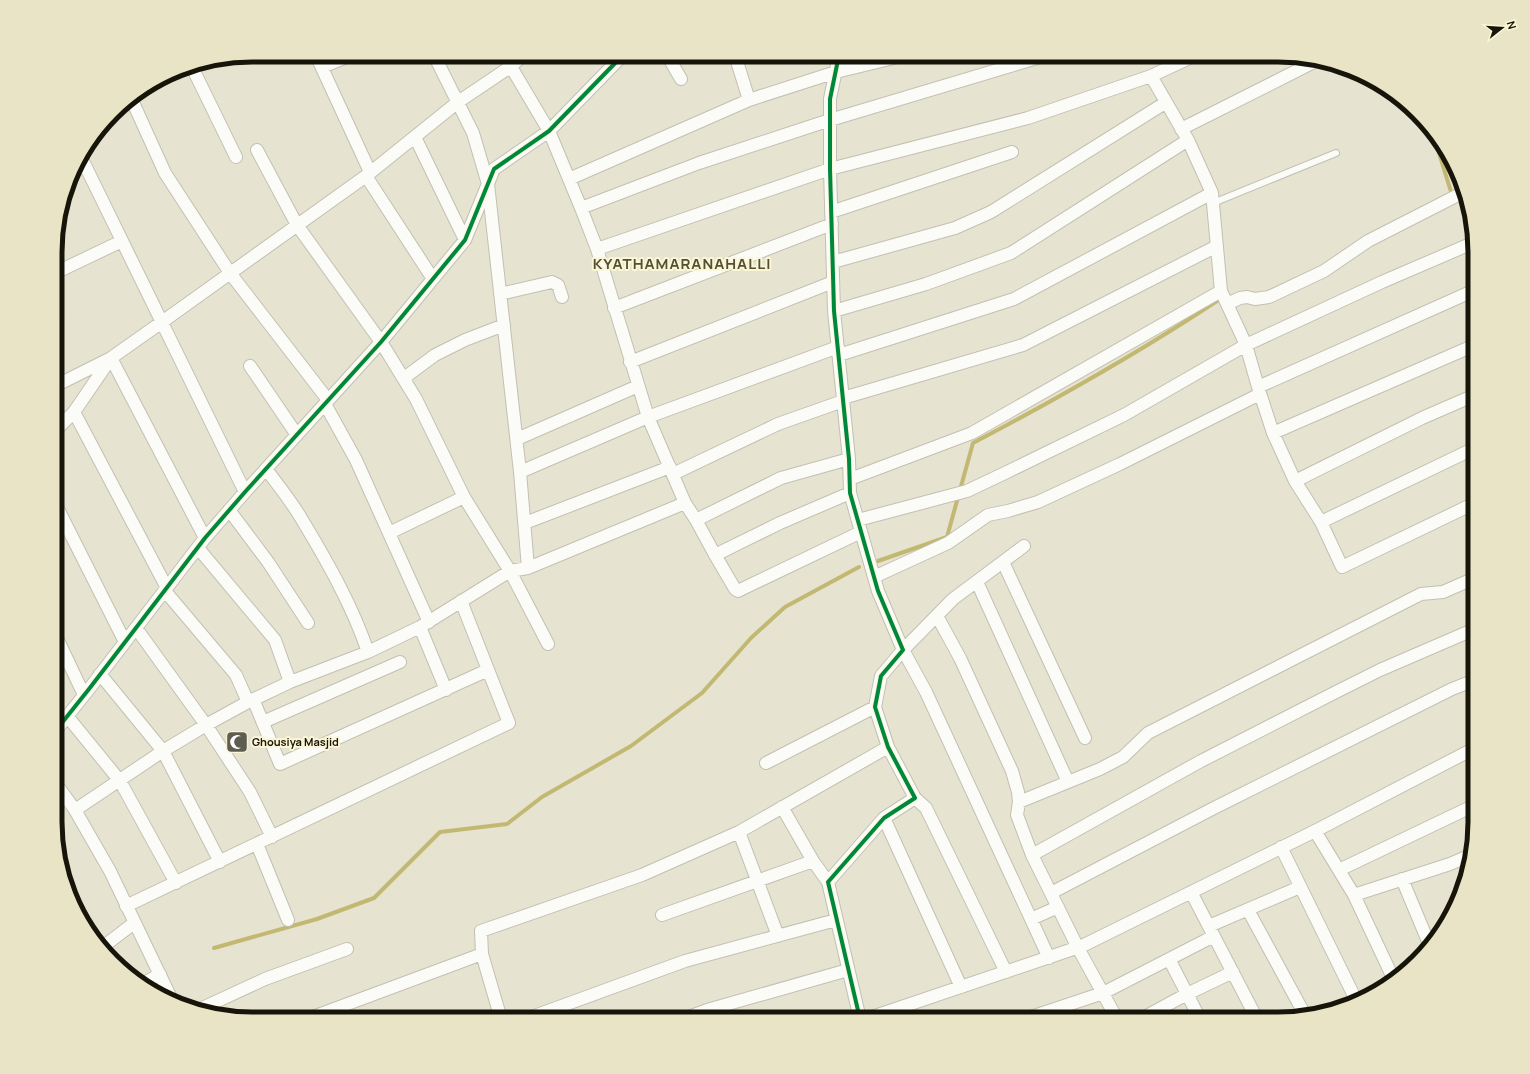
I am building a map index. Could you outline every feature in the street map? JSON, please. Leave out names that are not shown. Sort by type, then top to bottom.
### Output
[{"type":"street","points":[[320,62],[368,174],[433,279]]},
{"type":"street","points":[[322,67],[334,62]]},
{"type":"street","points":[[438,62],[474,133],[488,184],[517,440],[528,568]]},
{"type":"street","points":[[508,62],[549,131],[581,208],[597,249],[630,362],[648,417],[685,503],[735,589],[738,590],[861,532]]},
{"type":"street","points":[[62,382],[111,358],[162,322],[368,174],[458,102],[516,62]]},
{"type":"street","points":[[62,722],[201,543],[245,492],[381,342],[465,240],[494,169],[549,131],[616,62]]},
{"type":"street","points":[[671,62],[681,78]]},
{"type":"street","points":[[737,62],[749,100]]},
{"type":"street","points":[[838,62],[830,98],[831,218],[834,311],[849,459],[850,493],[878,591],[903,650],[926,692],[1049,958]]},
{"type":"street","points":[[569,179],[749,100],[836,72],[877,62]]},
{"type":"street","points":[[581,208],[699,162],[830,120],[1024,62]]},
{"type":"street","points":[[597,249],[830,169],[1028,118],[1151,76],[1181,62]]},
{"type":"street","points":[[1181,129],[1307,65]]},
{"type":"street","points":[[194,71],[236,157]]},
{"type":"street","points":[[1151,76],[1165,104],[1188,140],[1212,198],[1221,291],[1246,345],[1273,433],[1295,481],[1321,522],[1342,567],[1468,506]]},
{"type":"street","points":[[133,103],[165,173],[230,273],[326,402],[356,460],[389,533],[425,625],[446,690]]},
{"type":"street","points":[[833,262],[955,228],[991,212],[1165,104]]},
{"type":"street","points":[[415,137],[465,240]]},
{"type":"street","points":[[834,311],[926,284],[1011,253],[1188,140]]},
{"type":"street","points":[[257,150],[297,225],[381,342],[404,378],[416,399],[464,497],[510,571],[548,644]]},
{"type":"street","points":[[614,308],[831,218],[1012,152]]},
{"type":"street","points":[[84,163],[245,492]]},
{"type":"street","points":[[1227,304],[1240,298],[1247,297],[1255,299],[1269,297],[1310,278],[1324,271],[1368,241],[1459,194]]},
{"type":"street","points":[[520,472],[648,417],[838,351],[1014,299],[1212,198]]},
{"type":"street","points":[[62,270],[122,241]]},
{"type":"street","points":[[858,520],[967,490],[1006,473],[1124,415],[1246,345],[1382,282],[1468,245]]},
{"type":"street","points":[[525,523],[672,470],[778,424],[843,400],[1023,345],[1217,246]]},
{"type":"street","points":[[500,294],[554,282],[558,285],[562,297]]},
{"type":"street","points":[[630,362],[833,282]]},
{"type":"street","points":[[850,479],[972,433],[1221,291]]},
{"type":"street","points":[[874,577],[948,543],[988,515],[1038,502],[1120,464],[1259,390],[1468,293]]},
{"type":"street","points":[[404,378],[435,355],[465,340],[504,325]]},
{"type":"street","points":[[1273,433],[1468,348]]},
{"type":"street","points":[[62,424],[74,412],[111,358]]},
{"type":"street","points":[[111,358],[201,543],[275,640],[290,682]]},
{"type":"street","points":[[250,366],[297,435]]},
{"type":"street","points":[[517,440],[638,386]]},
{"type":"street","points":[[1295,481],[1422,418],[1468,398]]},
{"type":"street","points":[[74,412],[166,589],[236,675],[263,722],[280,764],[488,670]]},
{"type":"street","points":[[1321,522],[1468,451]]},
{"type":"street","points":[[696,520],[781,478],[849,459]]},
{"type":"street","points":[[266,469],[301,517],[344,594],[358,623],[368,652]]},
{"type":"street","points":[[715,555],[780,523],[850,493]]},
{"type":"street","points":[[389,533],[464,497]]},
{"type":"street","points":[[75,810],[206,725],[250,701],[290,682],[368,652],[425,625],[510,571],[528,568],[685,503]]},
{"type":"street","points":[[229,510],[268,562],[308,623]]},
{"type":"street","points":[[62,518],[125,642]]},
{"type":"street","points":[[1006,972],[926,808],[915,798],[888,747],[875,707],[880,676],[903,650],[953,599],[1024,546]]},
{"type":"street","points":[[1003,562],[1085,738]]},
{"type":"street","points":[[1019,802],[1123,757],[1148,733],[1421,594],[1443,592],[1468,581]]},
{"type":"street","points":[[977,582],[1068,782]]},
{"type":"street","points":[[126,906],[509,723],[461,601]]},
{"type":"street","points":[[937,616],[960,658],[1012,771],[1018,792],[1019,802],[1017,815],[1032,855],[1078,948],[1113,1012]]},
{"type":"street","points":[[136,628],[206,725],[250,792],[272,837]]},
{"type":"street","points":[[1032,855],[1201,761],[1321,699],[1380,670],[1468,632]]},
{"type":"street","points":[[62,649],[84,695]]},
{"type":"street","points":[[263,722],[400,662]]},
{"type":"street","points":[[100,674],[163,752],[220,862]]},
{"type":"street","points":[[1051,893],[1212,809],[1452,689],[1468,683]]},
{"type":"street","points":[[766,763],[875,707]]},
{"type":"street","points":[[67,716],[120,781],[176,883]]},
{"type":"street","points":[[498,1012],[482,954],[481,930],[642,876],[739,832],[888,747]]},
{"type":"street","points":[[887,1012],[1078,948],[1315,831],[1468,752]]},
{"type":"street","points":[[62,792],[75,810],[110,871],[168,992]]},
{"type":"street","points":[[828,882],[884,818],[915,798]]},
{"type":"street","points":[[782,808],[813,862],[828,882],[858,1012]]},
{"type":"street","points":[[1339,870],[1468,808]]},
{"type":"street","points":[[884,818],[961,987]]},
{"type":"street","points":[[1315,831],[1354,895],[1392,975]]},
{"type":"street","points":[[739,832],[778,936]]},
{"type":"street","points":[[256,844],[288,920]]},
{"type":"street","points":[[1280,847],[1354,996]]},
{"type":"street","points":[[1354,895],[1450,864],[1464,858]]},
{"type":"street","points":[[662,915],[758,880],[813,862]]},
{"type":"street","points":[[1402,879],[1427,940]]},
{"type":"street","points":[[1046,1012],[1103,993],[1169,959],[1248,910],[1300,887]]},
{"type":"street","points":[[1191,892],[1253,1012]]},
{"type":"street","points":[[1031,919],[1058,907]]},
{"type":"street","points":[[1248,910],[1302,1010]]},
{"type":"street","points":[[545,1012],[685,961],[836,920]]},
{"type":"street","points":[[106,944],[134,923]]},
{"type":"street","points":[[206,1006],[264,979],[347,949]]},
{"type":"street","points":[[326,1012],[482,954]]},
{"type":"street","points":[[1169,959],[1196,1012]]},
{"type":"street","points":[[715,1012],[848,970]]},
{"type":"street","points":[[1154,1012],[1233,972]]},
{"type":"street","points":[[148,981],[160,974]]},
{"type":"lane","points":[[1212,198],[1336,153]]},
{"type":"waterway","points":[[1439,151],[1452,195],[1451,196]]},
{"type":"waterway","points":[[878,561],[947,537],[973,443],[1098,374],[1159,338],[1220,299]]},
{"type":"waterway","points":[[214,948],[317,919],[374,898],[440,832],[507,824],[542,797],[631,746],[702,693],[751,638],[785,607],[859,567]]},
{"type":"cycle path","points":[[62,723],[205,538],[381,342],[465,240],[494,169],[549,131],[616,62]]},
{"type":"cycle path","points":[[838,62],[830,99],[830,169],[834,311],[849,459],[850,493],[878,591],[903,650],[881,676],[875,707],[888,747],[915,798],[884,818],[828,882],[858,1012]]},
{"type":"place","name":"Ghousiya Masjid","points":[[237,742]]},
{"type":"district","name":"KYATHAMARANAHALLI","points":[[682,264]]}]
